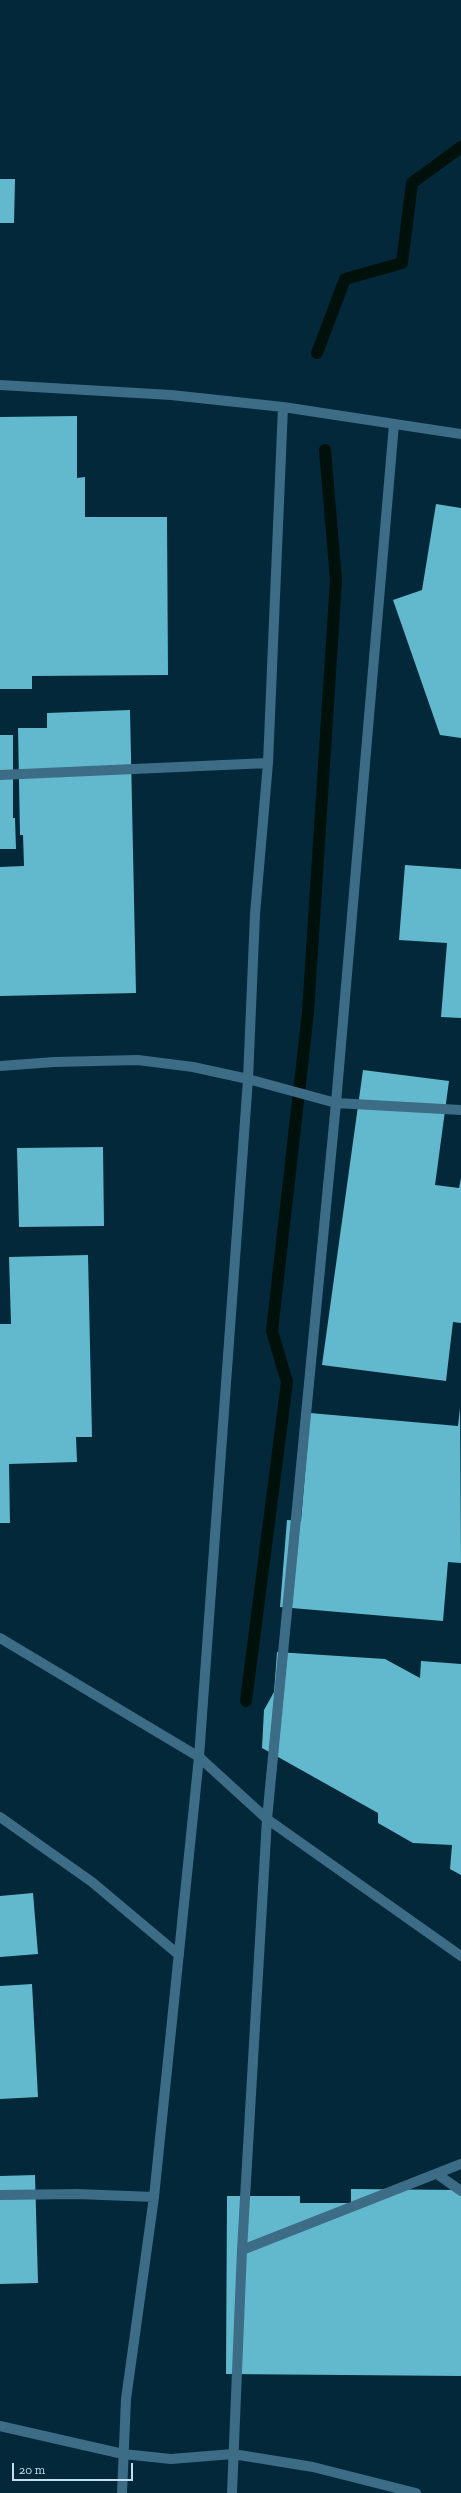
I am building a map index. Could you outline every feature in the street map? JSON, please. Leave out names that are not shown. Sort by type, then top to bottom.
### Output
[{"type":"street","points":[[0,385],[171,395],[283,407],[461,434]]},
{"type":"street","points":[[122,2493],[126,2399],[154,2198],[199,1757],[248,1078],[255,914],[268,763],[283,407]]},
{"type":"street","points":[[232,2493],[242,2250],[267,1819],[336,1102],[394,424]]},
{"type":"street","points":[[0,775],[268,763]]},
{"type":"street","points":[[0,1066],[54,1062],[138,1060],[193,1067],[248,1078],[336,1102],[461,1110]]},
{"type":"street","points":[[0,1638],[199,1757],[267,1819],[461,1956]]},
{"type":"street","points":[[0,1816],[92,1882],[179,1954]]},
{"type":"street","points":[[242,2250],[461,2164]]},
{"type":"street","points":[[437,2174],[461,2191]]},
{"type":"street","points":[[0,2196],[77,2194],[154,2198]]},
{"type":"street","points":[[0,2426],[124,2454],[171,2459],[233,2454],[313,2467],[416,2493]]},
{"type":"building","points":[[0,179],[15,179],[14,223],[0,223]]},
{"type":"building","points":[[77,416],[77,478],[85,477],[85,517],[167,517],[168,675],[32,676],[32,689],[0,689],[0,417]]},
{"type":"building","points":[[436,504],[461,508],[461,738],[440,735],[393,600],[422,590]]},
{"type":"building","points":[[130,710],[136,993],[0,996],[0,867],[24,866],[23,835],[20,835],[18,728],[47,728],[47,713]]},
{"type":"building","points":[[0,735],[13,735],[13,818],[15,818],[16,849],[0,849]]},
{"type":"building","points":[[405,865],[461,869],[461,1018],[441,1017],[447,943],[399,940]]},
{"type":"building","points":[[363,1070],[449,1081],[435,1185],[459,1188],[461,1178],[461,1323],[453,1322],[446,1381],[322,1365]]},
{"type":"building","points":[[103,1147],[104,1226],[19,1227],[17,1148]]},
{"type":"building","points":[[88,1255],[92,1437],[76,1437],[77,1462],[9,1464],[10,1523],[0,1523],[0,1324],[11,1324],[9,1257]]},
{"type":"building","points":[[460,1408],[461,1563],[448,1562],[443,1621],[280,1607],[287,1520],[301,1521],[310,1413],[458,1426]]},
{"type":"building","points":[[277,1652],[385,1659],[420,1678],[421,1661],[461,1664],[461,1875],[450,1869],[452,1845],[413,1843],[378,1823],[378,1813],[262,1748],[264,1710],[274,1692]]},
{"type":"building","points":[[33,1893],[38,1954],[0,1957],[0,1896]]},
{"type":"building","points":[[32,1984],[38,2097],[0,2099],[0,1986]]},
{"type":"building","points":[[35,2175],[38,2283],[0,2284],[0,2176]]},
{"type":"building","points":[[351,2189],[461,2190],[461,2376],[226,2374],[227,2196],[300,2196],[300,2203],[351,2203]]},
{"type":"waterway","points":[[317,353],[345,279],[402,263],[412,183],[461,147]]},
{"type":"waterway","points":[[246,1701],[287,1382],[272,1331],[308,1012],[336,580],[325,450]]}]
